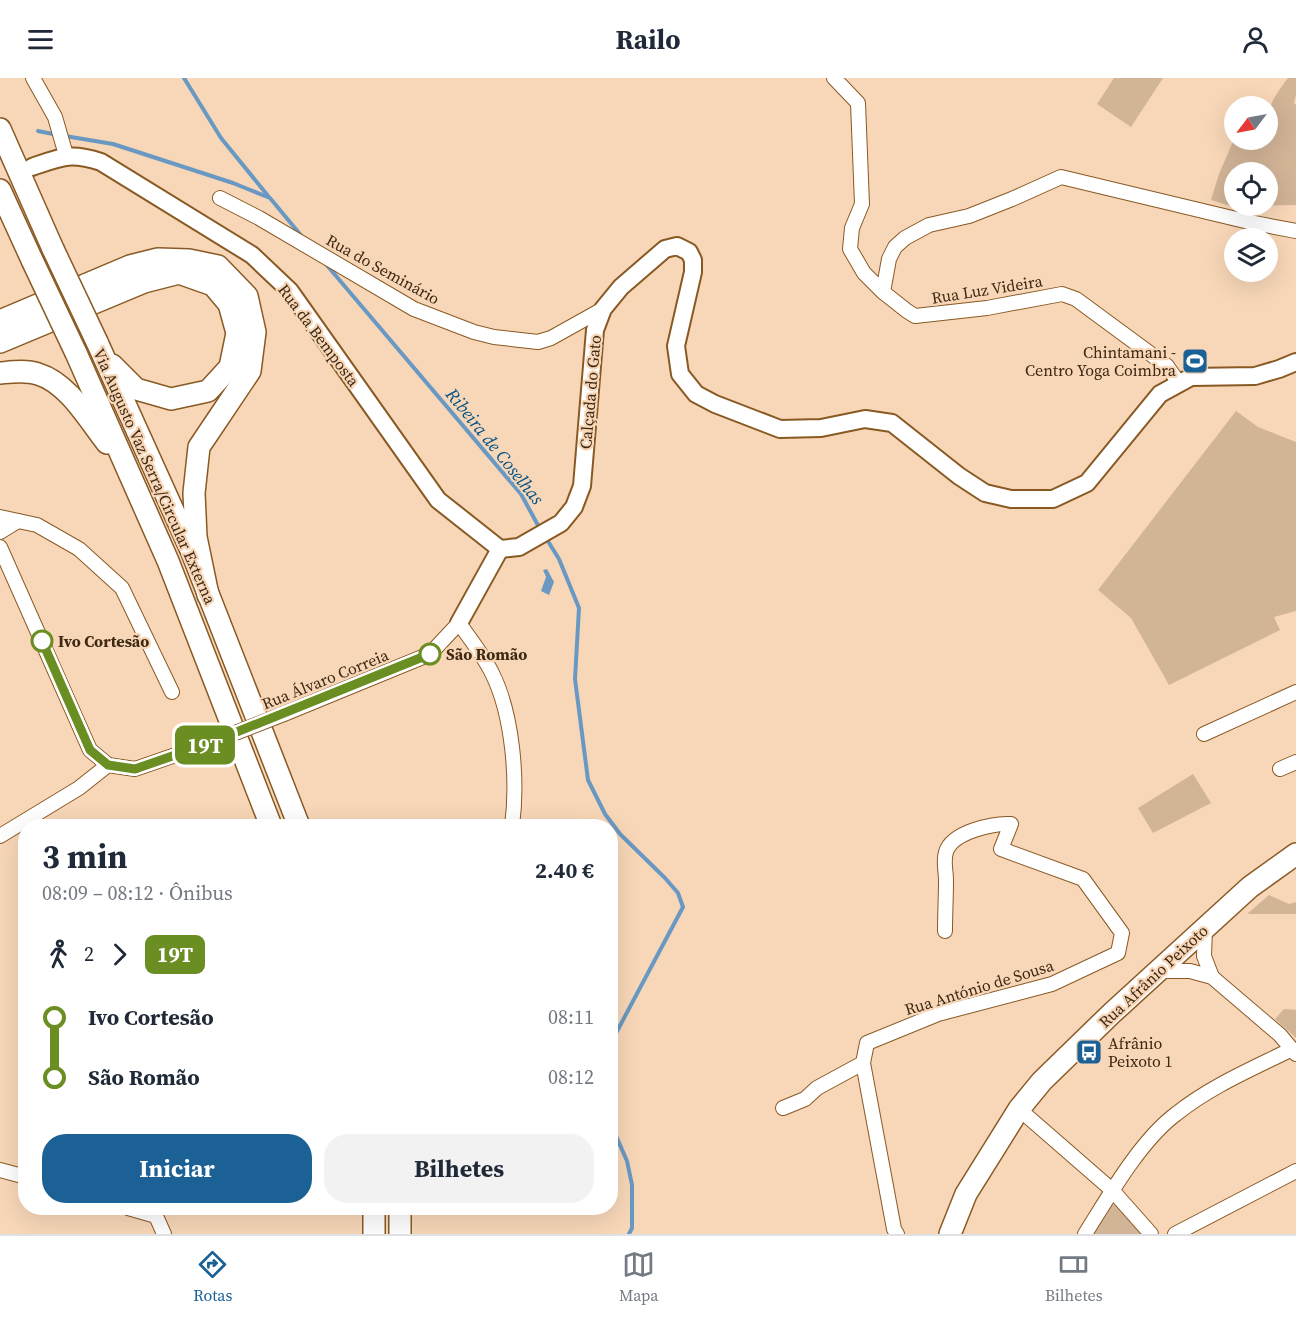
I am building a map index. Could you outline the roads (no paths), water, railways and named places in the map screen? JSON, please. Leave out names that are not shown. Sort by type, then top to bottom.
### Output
[{"type":"main road","name":"Via Augusto Vaz Serra/Circular Externa","points":[[0,129],[190,550],[296,819]]},
{"type":"main road","name":"Via Augusto Vaz Serra/Circular Externa","points":[[0,190],[76,353],[168,561],[268,819]]},
{"type":"main road","points":[[0,321],[122,269],[158,259],[189,260],[218,266],[247,297],[255,332],[250,371],[199,447],[194,493],[196,537],[208,595]]},
{"type":"main road","points":[[0,342],[144,282],[179,273],[213,285],[229,304],[237,333],[231,367],[208,391],[171,399],[136,389],[114,368],[97,342]]},
{"type":"main road","points":[[0,374],[36,373],[51,379],[74,400],[127,470]]},
{"type":"main road","name":"Rua Afrânio Peixoto","points":[[950,1234],[966,1194],[1019,1109],[1042,1081],[1157,971],[1250,887],[1296,854]]},
{"type":"main road","points":[[374,1215],[374,1234]]},
{"type":"main road","points":[[400,1215],[400,1234]]},
{"type":"street","points":[[33,78],[55,117],[66,155]]},
{"type":"street","name":"Rua Luz Videira","points":[[834,78],[858,103],[862,204],[852,228],[850,249],[864,273],[883,292],[915,316],[987,308],[1062,294],[1076,299],[1167,366],[1179,383]]},
{"type":"street","name":"Rua da Bemposta","points":[[32,167],[66,155],[83,156],[101,162],[252,255],[290,291],[438,500],[500,549]]},
{"type":"street","points":[[883,292],[889,259],[895,247],[905,238],[929,225],[969,216],[1061,177],[1248,222],[1296,231]]},
{"type":"street","name":"Rua do Seminário","points":[[220,198],[260,218],[414,309],[474,332],[494,337],[538,342],[551,338],[603,309]]},
{"type":"street","name":"Calçada do Gato","points":[[500,549],[519,548],[561,523],[574,507],[582,486],[595,330],[603,309],[621,287],[665,249],[677,246],[689,252],[693,260],[693,273],[676,346],[680,374],[696,393],[715,404],[780,429],[821,428],[865,419],[892,423],[959,476],[985,493],[1011,499],[1053,499],[1087,483],[1160,394],[1191,376],[1255,376],[1296,362]]},
{"type":"street","points":[[0,517],[37,525],[79,549],[122,588],[172,692]]},
{"type":"street","points":[[0,532],[18,521]]},
{"type":"street","points":[[0,547],[90,750],[108,765],[79,788],[28,819]]},
{"type":"street","points":[[500,549],[459,623],[492,673],[505,710],[511,748],[513,819]]},
{"type":"street","name":"Rua Álvaro Correia","points":[[108,765],[135,769],[284,714],[430,654],[459,623]]},
{"type":"street","points":[[1204,734],[1296,692]]},
{"type":"street","points":[[1280,770],[1296,762]]},
{"type":"street","name":"Rua António de Sousa","points":[[863,1064],[867,1043],[938,1014],[1052,984],[1118,952],[1122,933],[1083,879],[1001,849],[1011,824],[1001,823],[969,831],[946,850],[944,864],[945,931]]},
{"type":"street","points":[[0,836],[18,825]]},
{"type":"street","points":[[1205,928],[1203,956],[1212,977]]},
{"type":"street","points":[[1085,1234],[1112,1190],[1141,1151],[1175,1115],[1220,1084],[1294,1052],[1280,1035],[1212,977],[1190,971],[1157,971]]},
{"type":"street","points":[[783,1108],[805,1099],[817,1088],[863,1064],[894,1229],[897,1234]]},
{"type":"street","points":[[1019,1109],[1112,1190],[1151,1234]]},
{"type":"street","points":[[0,1170],[18,1175]]},
{"type":"street","points":[[1175,1234],[1296,1171]]},
{"type":"street","points":[[152,1215],[156,1216],[164,1234]]},
{"type":"water","points":[[547,569],[554,582],[549,595],[541,591],[546,577],[543,570]]},
{"type":"waterway","points":[[184,78],[221,138],[269,197]]},
{"type":"waterway","name":"Ribeira de Coselhas","points":[[38,131],[58,135]]},
{"type":"waterway","name":"Ribeira de Coselhas","points":[[65,136],[113,144],[233,183],[270,198],[304,239]]},
{"type":"waterway","name":"Ribeira de Coselhas","points":[[325,263],[521,494],[540,529]]},
{"type":"waterway","name":"Ribeira de Coselhas","points":[[546,538],[559,559],[579,608],[575,679],[588,780],[609,819]]},
{"type":"waterway","name":"Ribeira de Coselhas","points":[[618,831],[678,893],[683,907],[618,1029]]},
{"type":"waterway","name":"Ribeira de Coselhas","points":[[618,1141],[627,1161],[632,1185],[632,1228],[629,1234]]},
{"type":"place","name":"Chintamani - Centro Yoga Coimbra","points":[[1195,361]]},
{"type":"place","name":"Ivo Cortesão","points":[[42,641]]},
{"type":"place","name":"São Romão","points":[[430,654]]},
{"type":"place","name":"Afrânio Peixoto 1","points":[[1089,1052]]}]
